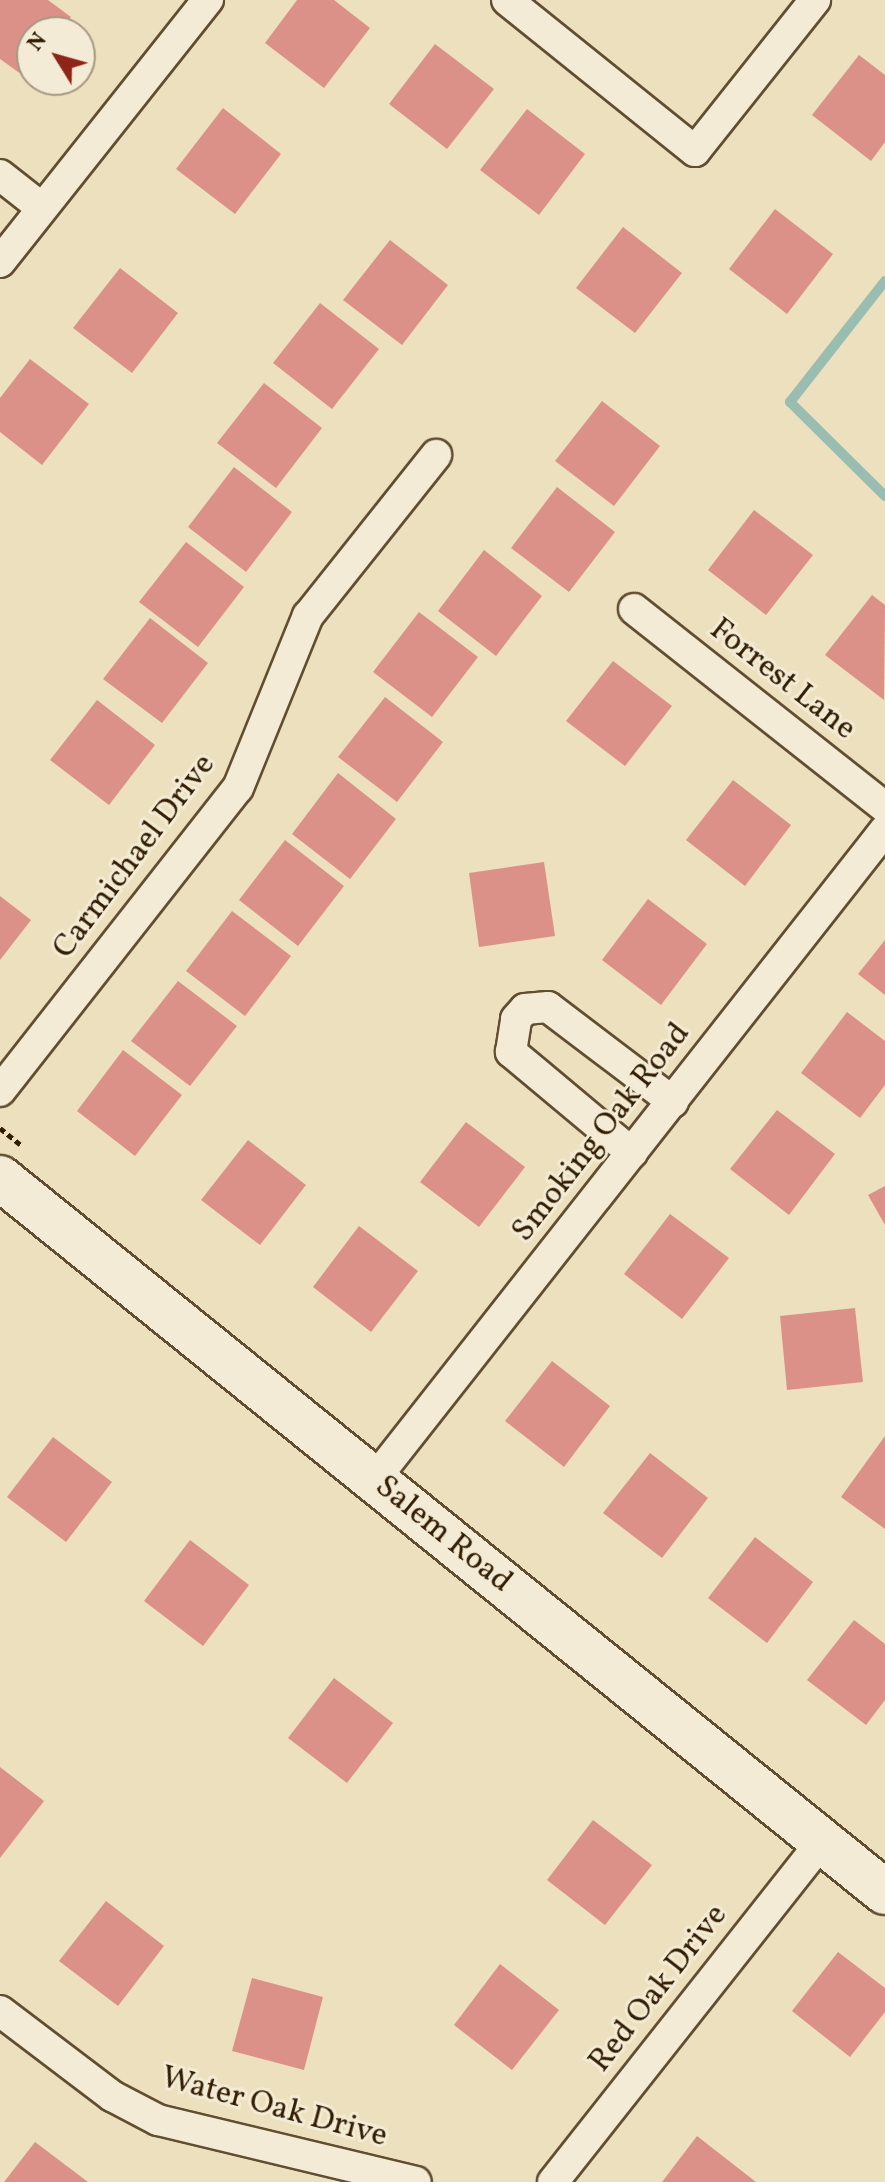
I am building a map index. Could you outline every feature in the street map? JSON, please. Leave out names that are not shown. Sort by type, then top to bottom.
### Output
[{"type":"main road","name":"Salem Road","points":[[10,1161],[374,1480],[885,1892]]},
{"type":"street","points":[[0,262],[208,0]]},
{"type":"street","points":[[507,0],[695,151],[815,0]]},
{"type":"street","points":[[0,175],[42,208]]},
{"type":"street","name":"Carmichael Drive","points":[[0,1091],[238,788],[308,616],[436,455]]},
{"type":"street","name":"Forrest Lane","points":[[634,609],[885,807]]},
{"type":"street","name":"Smoking Oak Road","points":[[374,1480],[885,830]]},
{"type":"street","points":[[632,1153],[511,1052],[516,1019],[536,1006],[559,1013],[673,1102]]},
{"type":"street","name":"Red Oak Drive","points":[[553,2182],[822,1841]]},
{"type":"street","name":"Water Oak Drive","points":[[0,2011],[112,2096],[158,2120],[416,2182]]},
{"type":"path","points":[[0,1128],[10,1161]]},
{"type":"building","points":[[0,0],[48,0],[70,16],[16,16],[16,71],[0,59]]},
{"type":"building","points":[[297,0],[334,0],[370,28],[324,88],[265,43]]},
{"type":"building","points":[[435,44],[494,89],[447,149],[389,104]]},
{"type":"building","points":[[859,55],[885,75],[885,142],[871,161],[812,115]]},
{"type":"building","points":[[223,108],[281,154],[235,214],[176,169]]},
{"type":"building","points":[[527,109],[585,154],[539,215],[480,170]]},
{"type":"building","points":[[775,209],[833,254],[787,314],[729,269]]},
{"type":"building","points":[[623,227],[682,273],[635,333],[576,288]]},
{"type":"building","points":[[390,240],[448,285],[402,345],[343,300]]},
{"type":"building","points":[[120,268],[178,313],[132,373],[73,328]]},
{"type":"building","points":[[320,303],[379,349],[332,409],[273,363]]},
{"type":"building","points":[[30,359],[89,404],[42,465],[0,432],[0,398]]},
{"type":"building","points":[[264,383],[322,428],[276,488],[217,443]]},
{"type":"building","points":[[602,401],[660,446],[614,506],[555,461]]},
{"type":"building","points":[[234,467],[292,512],[246,572],[188,527]]},
{"type":"building","points":[[557,487],[615,532],[569,592],[511,548]]},
{"type":"building","points":[[754,510],[813,555],[766,615],[708,570]]},
{"type":"building","points":[[186,542],[244,587],[198,647],[139,602]]},
{"type":"building","points":[[484,550],[542,596],[496,656],[438,611]]},
{"type":"building","points":[[872,595],[885,605],[884,700],[825,655]]},
{"type":"building","points":[[419,612],[478,657],[432,717],[373,672]]},
{"type":"building","points":[[150,618],[208,663],[162,723],[103,679]]},
{"type":"building","points":[[613,661],[672,706],[625,766],[566,721]]},
{"type":"building","points":[[385,697],[443,742],[397,802],[338,757]]},
{"type":"building","points":[[97,700],[155,745],[109,805],[50,760]]},
{"type":"building","points":[[338,773],[396,819],[350,879],[292,834]]},
{"type":"building","points":[[733,780],[791,825],[745,886],[686,840]]},
{"type":"building","points":[[285,840],[344,886],[298,946],[239,900]]},
{"type":"building","points":[[544,862],[555,936],[479,947],[469,873]]},
{"type":"building","points":[[0,896],[31,920],[0,960]]},
{"type":"building","points":[[648,899],[707,944],[661,1005],[602,960]]},
{"type":"building","points":[[232,911],[291,956],[245,1016],[186,971]]},
{"type":"building","points":[[885,940],[885,995],[858,974]]},
{"type":"building","points":[[178,981],[237,1026],[190,1086],[131,1041]]},
{"type":"building","points":[[847,1012],[885,1041],[885,1085],[860,1118],[801,1073]]},
{"type":"building","points":[[123,1050],[182,1095],[135,1156],[77,1111]]},
{"type":"building","points":[[777,1110],[835,1154],[789,1215],[730,1169]]},
{"type":"building","points":[[466,1122],[525,1167],[479,1227],[420,1182]]},
{"type":"building","points":[[248,1140],[306,1185],[260,1245],[201,1200]]},
{"type":"building","points":[[885,1186],[885,1225],[868,1195]]},
{"type":"building","points":[[670,1214],[729,1258],[682,1319],[624,1274]]},
{"type":"building","points":[[359,1226],[418,1271],[371,1332],[313,1287]]},
{"type":"building","points":[[855,1308],[863,1382],[787,1390],[780,1316]]},
{"type":"building","points":[[552,1361],[610,1406],[564,1467],[505,1421]]},
{"type":"building","points":[[885,1436],[885,1529],[841,1497]]},
{"type":"building","points":[[53,1437],[112,1482],[66,1542],[7,1497]]},
{"type":"building","points":[[650,1453],[708,1498],[662,1558],[603,1513]]},
{"type":"building","points":[[755,1537],[813,1582],[767,1643],[708,1598]]},
{"type":"building","points":[[190,1540],[249,1585],[203,1646],[144,1601]]},
{"type":"building","points":[[854,1620],[885,1644],[885,1700],[866,1725],[807,1680]]},
{"type":"building","points":[[334,1678],[393,1723],[347,1783],[288,1738]]},
{"type":"building","points":[[0,1767],[44,1801],[0,1858]]},
{"type":"building","points":[[593,1820],[652,1865],[605,1925],[547,1880]]},
{"type":"building","points":[[106,1901],[164,1946],[118,2006],[59,1961]]},
{"type":"building","points":[[838,1952],[885,1988],[885,2012],[850,2057],[792,2011]]},
{"type":"building","points":[[500,1964],[559,2010],[512,2070],[454,2025]]},
{"type":"building","points":[[252,1978],[323,1997],[304,2070],[232,2051]]},
{"type":"building","points":[[697,2136],[756,2182],[662,2182]]},
{"type":"building","points":[[35,2142],[88,2182],[4,2182]]},
{"type":"waterway","points":[[885,281],[790,402],[885,496]]}]
